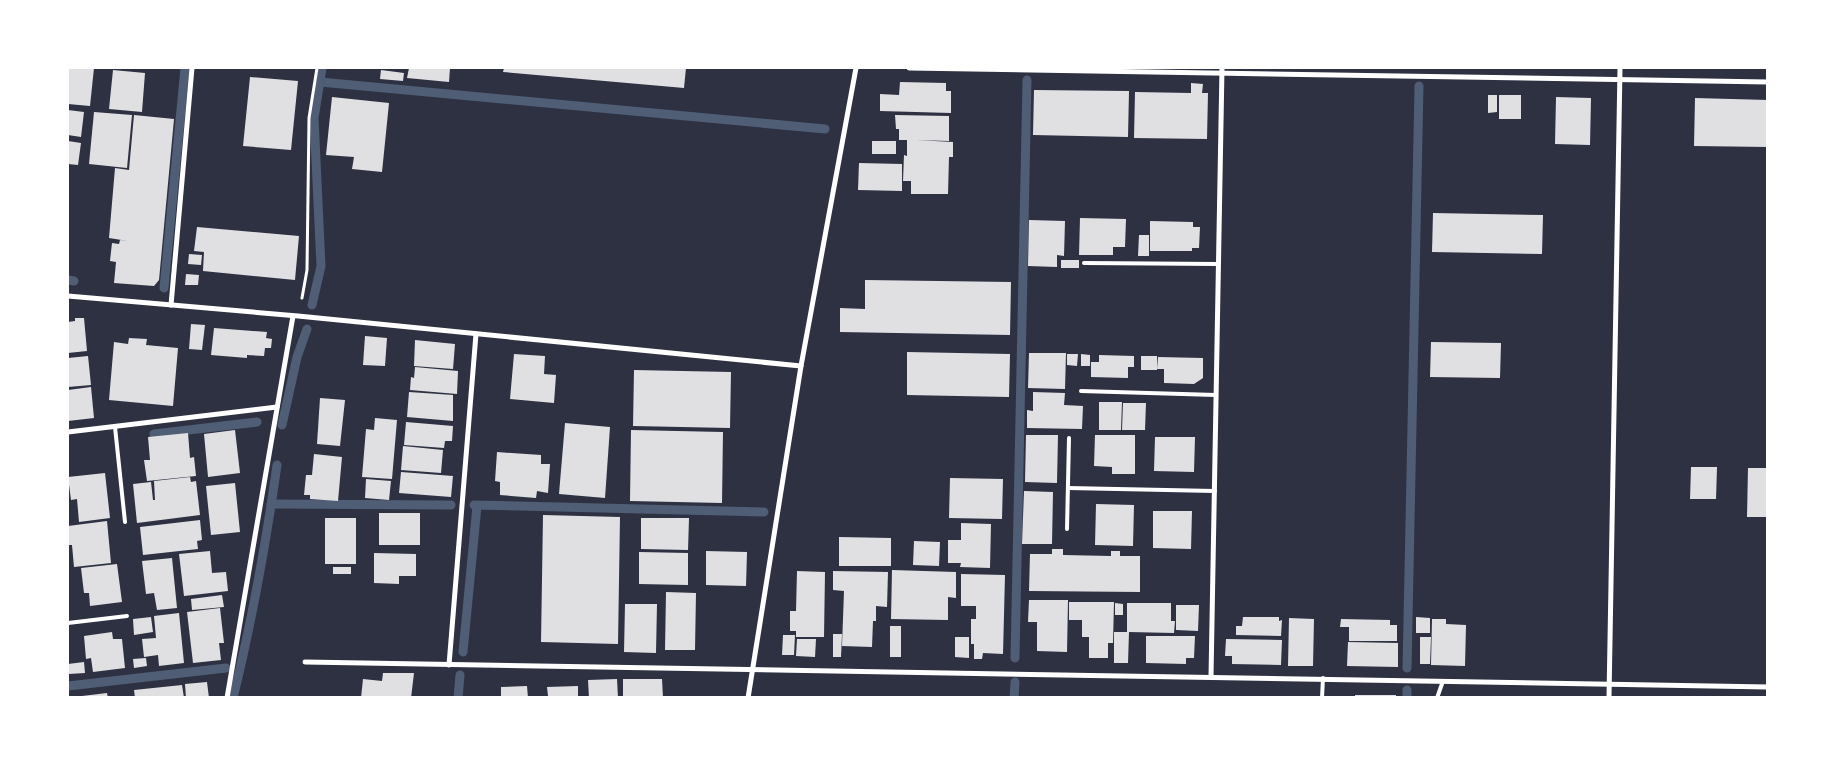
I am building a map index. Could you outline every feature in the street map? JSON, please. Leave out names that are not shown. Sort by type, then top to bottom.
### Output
[{"type":"street","points":[[170,305],[192,68]]},
{"type":"street","points":[[748,698],[800,366],[856,68]]},
{"type":"street","points":[[909,68],[1222,70],[1768,82]]},
{"type":"street","points":[[1609,698],[1620,68]]},
{"type":"street","points":[[1211,677],[1222,70]]},
{"type":"street","points":[[68,296],[296,316],[800,366]]},
{"type":"street","points":[[227,698],[277,407],[296,316]]},
{"type":"street","points":[[448,664],[476,334]]},
{"type":"street","points":[[68,432],[277,407]]},
{"type":"street","points":[[305,662],[1768,686]]},
{"type":"lane","points":[[1084,263],[1218,264]]},
{"type":"lane","points":[[1081,391],[1216,395]]},
{"type":"lane","points":[[114,426],[125,522]]},
{"type":"lane","points":[[1067,529],[1069,438]]},
{"type":"lane","points":[[1068,488],[1215,490]]},
{"type":"lane","points":[[68,623],[127,616]]},
{"type":"lane","points":[[1322,698],[1323,678]]},
{"type":"lane","points":[[1437,698],[1443,681]]},
{"type":"path","points":[[296,316],[307,270],[309,118],[317,68]]},
{"type":"building","points":[[68,68],[94,68],[90,106],[68,104]]},
{"type":"building","points":[[409,68],[450,68],[449,82],[407,78]]},
{"type":"building","points":[[504,68],[686,68],[684,88],[503,72]]},
{"type":"building","points":[[113,70],[145,73],[142,112],[109,109]]},
{"type":"building","points":[[381,70],[404,73],[403,81],[380,79]]},
{"type":"building","points":[[250,77],[298,81],[291,150],[243,146]]},
{"type":"building","points":[[900,82],[946,83],[946,91],[951,91],[951,113],[880,111],[880,94],[899,95]]},
{"type":"building","points":[[1191,83],[1203,84],[1202,93],[1208,93],[1207,139],[1134,138],[1135,92],[1191,93]]},
{"type":"building","points":[[1034,90],[1129,91],[1128,137],[1033,135]]},
{"type":"building","points":[[1488,95],[1497,95],[1497,112],[1488,113]]},
{"type":"building","points":[[1499,95],[1521,95],[1521,119],[1499,119]]},
{"type":"building","points":[[332,97],[389,103],[382,172],[352,169],[354,157],[326,155]]},
{"type":"building","points":[[1556,97],[1591,98],[1590,145],[1555,144]]},
{"type":"building","points":[[1695,98],[1768,100],[1768,147],[1694,146]]},
{"type":"building","points":[[68,110],[84,112],[81,137],[68,135]]},
{"type":"building","points":[[94,112],[132,115],[127,168],[89,164]]},
{"type":"building","points":[[134,115],[174,119],[159,280],[154,286],[114,283],[116,262],[110,261],[112,243],[119,244],[120,240],[128,241],[109,238],[115,168],[129,170]]},
{"type":"building","points":[[895,115],[949,116],[949,141],[916,140],[953,142],[953,157],[949,157],[948,194],[911,194],[911,181],[903,181],[904,155],[907,156],[907,140],[899,140],[899,129],[896,129]]},
{"type":"building","points":[[68,141],[81,143],[78,165],[68,164]]},
{"type":"building","points":[[872,141],[896,141],[896,154],[872,154]]},
{"type":"building","points":[[859,163],[902,164],[902,191],[858,190]]},
{"type":"building","points":[[1433,213],[1543,215],[1542,254],[1432,252]]},
{"type":"building","points":[[1080,218],[1126,219],[1125,247],[1113,247],[1113,255],[1079,255]]},
{"type":"building","points":[[1029,220],[1065,221],[1064,256],[1057,255],[1057,267],[1028,266]]},
{"type":"building","points":[[1150,221],[1193,222],[1193,227],[1200,227],[1199,248],[1192,248],[1192,251],[1150,251]]},
{"type":"building","points":[[197,227],[299,236],[295,280],[203,271],[204,252],[194,251]]},
{"type":"building","points":[[1139,235],[1149,235],[1149,256],[1138,256]]},
{"type":"building","points":[[189,254],[202,255],[201,265],[188,264]]},
{"type":"building","points":[[1061,260],[1079,260],[1079,268],[1061,268]]},
{"type":"building","points":[[186,274],[199,275],[198,285],[185,285]]},
{"type":"building","points":[[865,280],[1011,282],[1010,335],[840,332],[840,308],[865,309]]},
{"type":"building","points":[[75,318],[84,318],[87,351],[68,353],[68,322],[75,321]]},
{"type":"building","points":[[191,324],[205,325],[202,350],[189,349]]},
{"type":"building","points":[[214,328],[267,332],[266,338],[272,339],[271,348],[265,348],[264,356],[247,355],[247,358],[211,355]]},
{"type":"building","points":[[365,336],[387,338],[385,366],[363,365]]},
{"type":"building","points":[[129,338],[147,339],[146,345],[178,348],[173,406],[109,400],[114,342],[128,344]]},
{"type":"building","points":[[415,340],[455,344],[453,369],[414,366]]},
{"type":"building","points":[[1431,342],[1501,343],[1500,378],[1430,377]]},
{"type":"building","points":[[907,352],[1010,354],[1009,397],[907,395]]},
{"type":"building","points":[[1029,353],[1066,353],[1065,389],[1028,388]]},
{"type":"building","points":[[514,354],[545,356],[544,374],[556,375],[554,403],[510,399]]},
{"type":"building","points":[[1067,354],[1078,354],[1077,366],[1067,365]]},
{"type":"building","points":[[1081,354],[1090,355],[1090,366],[1081,366]]},
{"type":"building","points":[[1099,355],[1134,356],[1134,367],[1128,367],[1128,378],[1091,377],[1091,362],[1099,362]]},
{"type":"building","points":[[88,356],[91,385],[68,387],[68,358]]},
{"type":"building","points":[[1141,356],[1157,356],[1157,370],[1141,370]]},
{"type":"building","points":[[1158,357],[1203,358],[1203,378],[1194,384],[1164,383],[1164,369],[1157,369]]},
{"type":"building","points":[[415,367],[458,371],[457,394],[410,390],[411,377],[414,378]]},
{"type":"building","points":[[634,370],[731,372],[730,428],[633,426]]},
{"type":"building","points":[[91,387],[94,418],[68,421],[68,390]]},
{"type":"building","points":[[409,392],[453,395],[453,421],[407,417]]},
{"type":"building","points":[[1033,392],[1065,393],[1064,405],[1083,406],[1082,429],[1027,428],[1027,410],[1033,411]]},
{"type":"building","points":[[320,398],[345,400],[340,446],[317,444]]},
{"type":"building","points":[[1099,402],[1122,402],[1121,430],[1099,430]]},
{"type":"building","points":[[1123,403],[1146,403],[1145,430],[1122,430]]},
{"type":"building","points":[[375,418],[397,420],[392,479],[362,477],[366,429],[374,430]]},
{"type":"building","points":[[406,422],[453,426],[452,441],[445,441],[444,448],[404,445]]},
{"type":"building","points":[[565,423],[610,427],[605,498],[559,494]]},
{"type":"building","points":[[235,430],[240,473],[208,477],[204,434]]},
{"type":"building","points":[[631,430],[723,432],[722,503],[630,501]]},
{"type":"building","points":[[188,433],[190,458],[194,457],[196,476],[147,481],[144,460],[150,460],[148,437]]},
{"type":"building","points":[[1026,435],[1058,435],[1057,483],[1025,482]]},
{"type":"building","points":[[1095,435],[1135,435],[1135,474],[1112,474],[1112,467],[1094,466]]},
{"type":"building","points":[[1155,437],[1195,437],[1194,472],[1154,471]]},
{"type":"building","points":[[403,446],[443,450],[441,473],[401,470]]},
{"type":"building","points":[[497,452],[541,455],[541,464],[550,464],[548,493],[537,491],[536,498],[500,495],[500,482],[495,481]]},
{"type":"building","points":[[314,454],[342,457],[338,501],[310,499],[310,495],[304,495],[306,475],[312,475]]},
{"type":"building","points":[[1691,467],[1717,467],[1716,499],[1690,499]]},
{"type":"building","points":[[1748,468],[1768,468],[1768,517],[1747,517]]},
{"type":"building","points":[[401,472],[453,476],[451,497],[399,493]]},
{"type":"building","points":[[105,473],[110,518],[79,522],[77,499],[71,500],[68,477]]},
{"type":"building","points":[[190,477],[191,482],[196,481],[200,515],[137,523],[133,484],[151,482],[153,500],[155,500],[154,481]]},
{"type":"building","points":[[950,478],[1003,479],[1002,519],[949,518]]},
{"type":"building","points":[[366,479],[391,481],[389,500],[365,498]]},
{"type":"building","points":[[235,483],[240,532],[211,535],[206,486]]},
{"type":"building","points":[[1024,491],[1053,492],[1052,544],[1022,544]]},
{"type":"building","points":[[1096,504],[1134,505],[1133,546],[1095,545]]},
{"type":"building","points":[[1153,511],[1192,511],[1191,549],[1153,548]]},
{"type":"building","points":[[379,513],[420,513],[420,545],[379,545]]},
{"type":"building","points":[[543,515],[620,517],[618,644],[541,642]]},
{"type":"building","points":[[325,518],[356,518],[356,564],[325,564]]},
{"type":"building","points":[[641,518],[689,518],[688,550],[641,549]]},
{"type":"building","points":[[200,520],[202,540],[197,541],[198,549],[143,555],[140,527]]},
{"type":"building","points":[[107,521],[111,563],[74,567],[72,545],[68,545],[68,526]]},
{"type":"building","points":[[961,523],[991,524],[990,568],[960,567],[961,563],[948,563],[948,540],[961,540]]},
{"type":"building","points":[[839,537],[891,538],[891,566],[839,566]]},
{"type":"building","points":[[914,541],[940,542],[939,566],[913,565]]},
{"type":"building","points":[[1052,549],[1063,549],[1063,555],[1111,556],[1111,551],[1120,551],[1120,556],[1140,556],[1140,592],[1029,591],[1030,554],[1052,554]]},
{"type":"building","points":[[210,551],[212,573],[226,572],[228,591],[184,596],[179,554]]},
{"type":"building","points":[[706,551],[747,552],[746,586],[706,585]]},
{"type":"building","points":[[639,552],[688,553],[688,585],[639,584]]},
{"type":"building","points":[[374,553],[416,554],[416,576],[399,576],[399,584],[374,583]]},
{"type":"building","points":[[172,558],[177,608],[157,610],[154,593],[146,594],[142,561]]},
{"type":"building","points":[[117,564],[122,602],[90,606],[89,593],[84,593],[81,568]]},
{"type":"building","points":[[333,567],[351,567],[351,574],[333,574]]},
{"type":"building","points":[[892,570],[956,572],[956,598],[948,597],[948,620],[891,619]]},
{"type":"building","points":[[797,571],[825,572],[824,637],[796,637],[796,631],[790,631],[790,611],[796,611]]},
{"type":"building","points":[[833,571],[888,572],[887,607],[876,606],[876,621],[873,621],[872,647],[842,646],[844,591],[833,590]]},
{"type":"building","points":[[961,574],[1005,575],[1003,654],[983,653],[982,659],[974,659],[974,644],[971,644],[971,619],[976,619],[976,606],[961,606]]},
{"type":"building","points":[[666,592],[696,593],[695,650],[665,650]]},
{"type":"building","points":[[222,595],[224,607],[192,610],[191,599]]},
{"type":"building","points":[[1029,600],[1068,600],[1067,652],[1037,651],[1037,622],[1028,622]]},
{"type":"building","points":[[1069,602],[1114,602],[1113,643],[1108,643],[1108,658],[1089,658],[1089,637],[1082,637],[1082,620],[1069,620]]},
{"type":"building","points":[[1115,603],[1123,604],[1123,615],[1115,615]]},
{"type":"building","points":[[1127,603],[1171,603],[1171,621],[1175,621],[1174,633],[1129,632],[1128,663],[1114,663],[1114,632],[1127,632]]},
{"type":"building","points":[[625,604],[657,604],[656,653],[624,652]]},
{"type":"building","points":[[1176,605],[1199,605],[1198,631],[1176,630]]},
{"type":"building","points":[[220,608],[224,643],[219,643],[221,660],[193,663],[187,612]]},
{"type":"building","points":[[179,613],[184,663],[159,666],[158,655],[144,657],[142,639],[156,638],[154,616]]},
{"type":"building","points":[[151,617],[153,632],[134,635],[133,619]]},
{"type":"building","points":[[1243,617],[1279,617],[1279,621],[1282,620],[1281,636],[1236,635],[1236,626],[1242,626]]},
{"type":"building","points":[[1416,617],[1430,618],[1430,633],[1416,633]]},
{"type":"building","points":[[1289,618],[1314,619],[1313,666],[1288,666]]},
{"type":"building","points":[[1341,619],[1390,620],[1390,625],[1397,625],[1397,641],[1349,641],[1349,627],[1340,627]]},
{"type":"building","points":[[1432,619],[1446,619],[1446,624],[1466,625],[1465,666],[1431,665]]},
{"type":"building","points":[[890,626],[901,626],[901,657],[890,657]]},
{"type":"building","points":[[112,632],[113,639],[122,639],[125,668],[93,672],[91,658],[86,659],[84,636]]},
{"type":"building","points":[[833,634],[842,634],[841,657],[833,657]]},
{"type":"building","points":[[783,635],[795,635],[794,655],[782,655]]},
{"type":"building","points":[[1146,636],[1195,636],[1194,658],[1186,658],[1186,664],[1146,663]]},
{"type":"building","points":[[955,637],[969,637],[969,658],[955,657]]},
{"type":"building","points":[[1420,637],[1431,637],[1430,664],[1420,664]]},
{"type":"building","points":[[797,639],[816,639],[815,657],[796,656]]},
{"type":"building","points":[[1226,639],[1282,640],[1281,665],[1232,664],[1232,656],[1225,656]]},
{"type":"building","points":[[1348,642],[1398,643],[1398,667],[1347,666]]},
{"type":"building","points":[[146,658],[147,666],[134,668],[133,659]]},
{"type":"building","points":[[84,662],[85,673],[69,674],[68,664]]},
{"type":"building","points":[[383,673],[414,673],[411,698],[361,698],[363,679],[382,681]]},
{"type":"building","points":[[617,679],[618,698],[589,698],[588,680]]},
{"type":"building","points":[[623,679],[662,679],[663,698],[623,698]]},
{"type":"building","points":[[207,682],[209,698],[186,698],[185,684]]},
{"type":"building","points":[[182,685],[184,698],[135,698],[134,690]]},
{"type":"building","points":[[527,686],[528,698],[501,698],[501,687]]},
{"type":"building","points":[[578,686],[578,698],[539,698],[539,696],[548,696],[547,687]]},
{"type":"building","points":[[107,693],[108,698],[82,698],[82,696]]},
{"type":"building","points":[[1355,695],[1396,695],[1396,698],[1355,698]]},
{"type":"waterway","points":[[164,288],[185,68]]},
{"type":"waterway","points":[[312,305],[321,266],[314,118],[322,68]]},
{"type":"waterway","points":[[1015,658],[1027,80]]},
{"type":"waterway","points":[[320,82],[825,129]]},
{"type":"waterway","points":[[1407,668],[1419,86]]},
{"type":"waterway","points":[[68,280],[74,281]]},
{"type":"waterway","points":[[282,425],[297,357],[307,329]]},
{"type":"waterway","points":[[154,434],[257,422]]},
{"type":"waterway","points":[[233,698],[258,582],[277,465]]},
{"type":"waterway","points":[[271,504],[451,505]]},
{"type":"waterway","points":[[474,505],[764,512]]},
{"type":"waterway","points":[[463,652],[477,506]]},
{"type":"waterway","points":[[68,686],[226,668]]},
{"type":"waterway","points":[[458,698],[460,675]]},
{"type":"waterway","points":[[1014,698],[1015,682]]},
{"type":"waterway","points":[[1407,690],[1407,698]]}]
